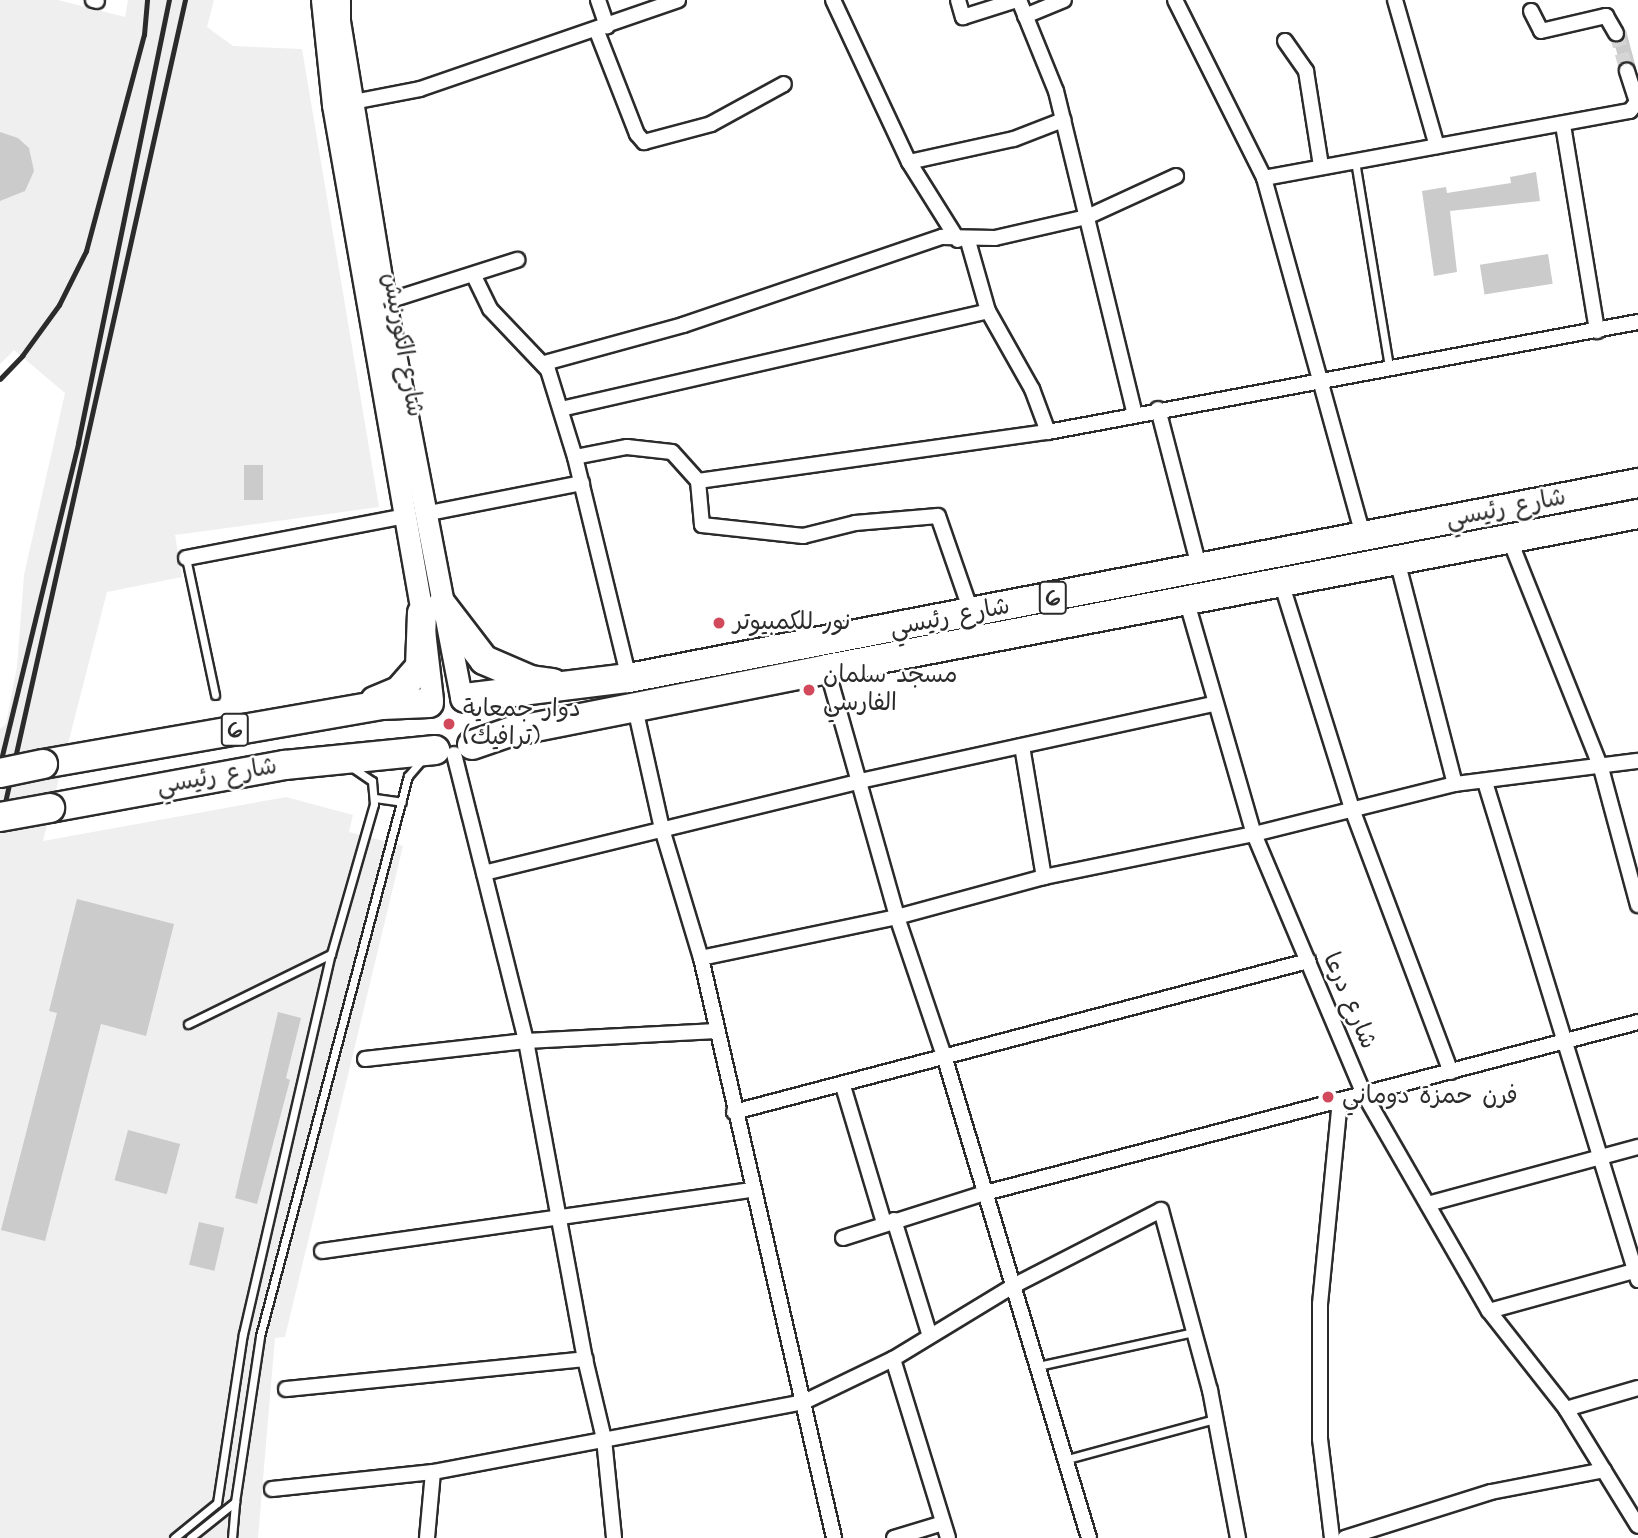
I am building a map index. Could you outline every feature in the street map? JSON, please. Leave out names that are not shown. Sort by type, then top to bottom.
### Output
[{"type":"highway","name":"شارع رئيسي","points":[[463,697],[629,678],[1200,570],[1638,483]]},
{"type":"highway","name":"شارع رئيسي","points":[[0,817],[316,762],[450,750],[510,732],[827,669],[1638,515]]},
{"type":"highway","points":[[1366,536],[1386,562]]},
{"type":"highway","points":[[432,609],[470,647],[497,667],[531,680],[594,684]]},
{"type":"highway","points":[[332,713],[385,698],[408,684],[422,660],[432,609]]},
{"type":"highway","points":[[446,694],[463,697],[476,708],[480,722],[450,750],[424,740],[420,725],[430,701],[446,694]]},
{"type":"highway","name":"شارع رئيسي","points":[[0,773],[332,713],[430,701]]},
{"type":"street","name":"شارع الكورنيش","points":[[322,0],[325,56],[386,302],[415,515]]},
{"type":"street","name":"شارع الكورنيش","points":[[339,0],[353,102],[358,185],[415,515],[432,609],[463,697]]},
{"type":"street","points":[[598,0],[601,27],[637,134],[644,142],[711,124],[784,84]]},
{"type":"street","points":[[353,102],[420,89],[678,0]]},
{"type":"street","points":[[833,0],[909,162],[963,240],[988,311],[1032,389],[1048,432]]},
{"type":"street","points":[[958,0],[963,17],[1018,0],[1025,16],[1063,120],[1135,416]]},
{"type":"street","points":[[1025,16],[1064,0]]},
{"type":"street","points":[[1175,0],[1264,178],[1366,536]]},
{"type":"street","points":[[1395,0],[1437,146]]},
{"type":"street","points":[[1531,11],[1541,31],[1606,16],[1616,33]]},
{"type":"street","points":[[1284,41],[1306,71],[1321,166]]},
{"type":"street","points":[[1264,178],[1633,110],[1637,102],[1632,76]]},
{"type":"street","points":[[909,162],[1014,139],[1063,120]]},
{"type":"street","points":[[1563,125],[1597,331]]},
{"type":"street","points":[[545,363],[683,326],[942,237],[963,240],[1087,217],[1176,176]]},
{"type":"street","points":[[386,302],[474,276],[517,260]]},
{"type":"street","points":[[474,276],[490,309],[545,363],[582,483],[629,678]]},
{"type":"street","points":[[561,409],[988,311]]},
{"type":"street","points":[[698,481],[1048,432],[1389,366],[1638,322]]},
{"type":"street","points":[[1158,410],[1200,570]]},
{"type":"street","points":[[575,457],[627,447],[672,452],[698,481],[702,525],[803,536],[855,523],[938,516],[972,614]]},
{"type":"street","points":[[186,558],[582,483]]},
{"type":"street","points":[[1509,538],[1601,768],[1638,905]]},
{"type":"street","points":[[1386,562],[1455,783]]},
{"type":"street","points":[[1281,582],[1352,809],[1451,1072]]},
{"type":"street","name":"شارع درعا","points":[[1186,599],[1214,704],[1254,834],[1364,1094],[1489,1311],[1566,1409],[1638,1526]]},
{"type":"street","name":"شارع الكورنيش","points":[[430,701],[432,609]]},
{"type":"street","points":[[827,669],[897,917],[945,1059],[1035,1367],[1089,1538]]},
{"type":"street","points":[[484,873],[860,781],[1214,704]]},
{"type":"street","points":[[635,708],[662,829],[701,958],[734,1112],[834,1538]]},
{"type":"street","points":[[1022,746],[1044,877]]},
{"type":"street","points":[[450,750],[526,1041],[562,1217],[585,1359],[604,1439],[614,1538]]},
{"type":"street","points":[[701,958],[897,917],[1044,877],[1254,834],[1455,783],[1485,782],[1638,761]]},
{"type":"street","points":[[1485,782],[1637,1273],[1489,1311]]},
{"type":"street","points":[[734,1112],[843,1086],[1308,961]]},
{"type":"street","points":[[843,1238],[985,1194],[1638,1022]]},
{"type":"street","points":[[365,1059],[526,1041],[717,1031]]},
{"type":"street","points":[[843,1086],[930,1336]]},
{"type":"street","points":[[1332,1538],[1320,1440],[1320,1304],[1340,1100]]},
{"type":"street","points":[[1428,1204],[1638,1147]]},
{"type":"street","points":[[322,1251],[752,1190]]},
{"type":"street","points":[[272,1489],[433,1472],[804,1402],[893,1359],[1013,1286],[1161,1210],[1216,1419],[1238,1538]]},
{"type":"street","points":[[286,1389],[585,1359]]},
{"type":"street","points":[[893,1359],[948,1538]]},
{"type":"street","points":[[1566,1409],[1638,1388]]},
{"type":"street","points":[[1345,1538],[1492,1492],[1604,1470]]},
{"type":"street","points":[[427,1538],[433,1472]]},
{"type":"street","points":[[894,1538],[943,1522]]},
{"type":"lane","points":[[1355,160],[1389,366]]},
{"type":"lane","points":[[186,558],[215,695]]},
{"type":"lane","points":[[232,1538],[260,1336],[401,802],[411,769],[450,750]]},
{"type":"lane","points":[[174,1538],[218,1503],[243,1334],[331,954],[375,798],[366,775],[316,762]]},
{"type":"lane","points":[[375,798],[401,802]]},
{"type":"lane","points":[[188,1024],[331,954]]},
{"type":"lane","points":[[1035,1367],[1194,1332]]},
{"type":"lane","points":[[1064,1460],[1216,1419]]},
{"type":"lane","points":[[190,1538],[235,1502]]},
{"type":"shaded area","points":[[0,0],[58,0],[125,17],[128,0],[214,0],[207,27],[233,46],[302,49],[379,507],[175,535],[182,577],[107,592],[43,841],[286,797],[353,815],[349,832],[403,846],[285,1337],[275,1338],[258,1538],[0,1538],[0,729],[6,724],[17,667],[24,575],[65,393],[14,350],[0,364]]},
{"type":"building","points":[[1625,30],[1636,68],[1630,62],[1620,64],[1614,42],[1624,38]]},
{"type":"building","points":[[0,132],[18,138],[29,148],[34,171],[25,191],[0,201]]},
{"type":"building","points":[[1536,172],[1540,201],[1450,211],[1457,272],[1434,276],[1422,191],[1446,187],[1447,193],[1511,183],[1510,177]]},
{"type":"building","points":[[1548,254],[1553,284],[1485,294],[1480,265]]},
{"type":"building","points":[[244,465],[263,465],[263,500],[244,500]]},
{"type":"building","points":[[77,899],[174,924],[146,1036],[101,1024],[45,1241],[1,1230],[57,1013],[49,1011]]},
{"type":"building","points":[[278,1012],[301,1018],[286,1078],[290,1080],[257,1204],[235,1198]]},
{"type":"building","points":[[128,1130],[180,1144],[167,1194],[115,1180]]},
{"type":"building","points":[[199,1222],[224,1228],[214,1271],[189,1265]]},
{"type":"tunnel","points":[[1616,33],[1627,71]]},
{"type":"railway","points":[[0,379],[22,356],[59,305],[86,251],[144,35],[147,0]]},
{"type":"railway","points":[[0,764],[78,443],[169,0]]},
{"type":"railway","points":[[0,825],[185,0]]},
{"type":"place","name":"نور للكمبيوتر","points":[[719,623]]},
{"type":"place","name":"مسجد سلمان الفارسي","points":[[809,690]]},
{"type":"place","name":"دوار جمعاية (ترافيك)","points":[[449,724]]},
{"type":"place","name":"فرن حمزة دوماني","points":[[1328,1097]]}]
